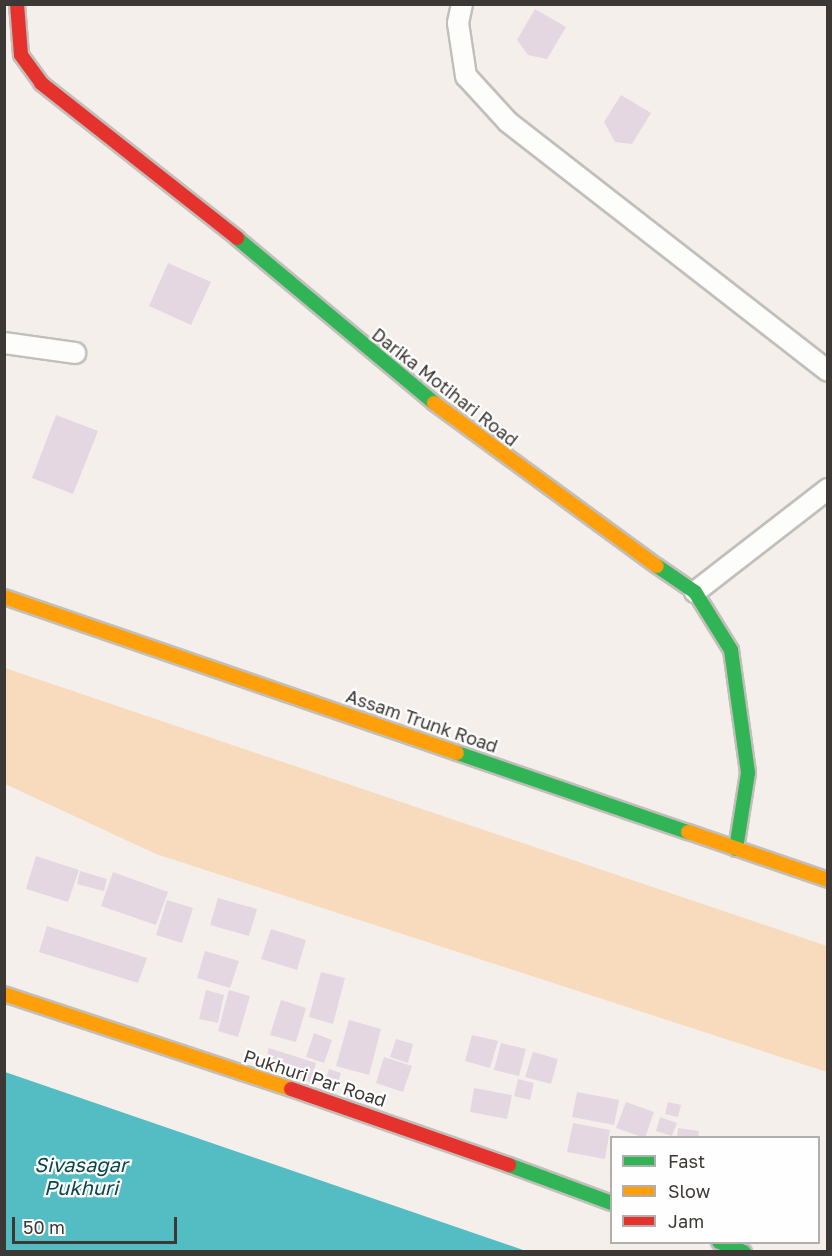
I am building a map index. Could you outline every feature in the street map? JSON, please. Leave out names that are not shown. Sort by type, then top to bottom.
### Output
[{"type":"main road","name":"Darika Motihari Road","points":[[17,4],[21,55],[41,83],[183,192],[394,373],[576,509],[703,586],[731,650],[748,773],[736,849]]},
{"type":"main road","name":"Assam Trunk Road","points":[[4,597],[828,880]]},
{"type":"main road","name":"Pukhuri Par Road","points":[[4,994],[375,1116],[610,1202]]},
{"type":"main road","points":[[725,1244],[744,1251]]},
{"type":"street","points":[[462,4],[458,23],[466,76],[508,122],[828,371]]},
{"type":"street","points":[[4,342],[75,353]]},
{"type":"street","points":[[703,586],[828,489]]},
{"type":"shaded area","points":[[5,668],[827,946],[827,1072],[156,854],[5,784]]},
{"type":"water","name":"Sivasagar Pukhuri","points":[[5,1072],[526,1251],[5,1251]]},
{"type":"building","points":[[535,9],[566,27],[547,59],[528,55],[517,40]]},
{"type":"building","points":[[621,95],[651,113],[632,144],[615,142],[604,122]]},
{"type":"building","points":[[168,263],[211,282],[191,325],[149,306]]},
{"type":"building","points":[[56,415],[98,431],[73,494],[32,478]]},
{"type":"building","points":[[36,856],[79,870],[68,902],[26,889]]},
{"type":"building","points":[[80,871],[107,879],[104,891],[77,884]]},
{"type":"building","points":[[113,872],[168,892],[156,925],[101,906]]},
{"type":"building","points":[[218,898],[257,909],[249,936],[210,925]]},
{"type":"building","points":[[167,900],[193,908],[182,943],[156,935]]},
{"type":"building","points":[[47,926],[147,958],[138,983],[39,952]]},
{"type":"building","points":[[271,929],[306,940],[297,970],[261,959]]},
{"type":"building","points":[[205,951],[239,961],[230,988],[197,978]]},
{"type":"building","points":[[321,972],[345,978],[333,1024],[309,1017]]},
{"type":"building","points":[[206,990],[224,995],[218,1023],[199,1019]]},
{"type":"building","points":[[229,990],[250,996],[238,1037],[218,1031]]},
{"type":"building","points":[[281,1000],[306,1008],[296,1042],[270,1035]]},
{"type":"building","points":[[349,1020],[381,1029],[369,1075],[336,1066]]},
{"type":"building","points":[[314,1033],[332,1040],[324,1063],[306,1057]]},
{"type":"building","points":[[472,1035],[498,1041],[490,1068],[465,1061]]},
{"type":"building","points":[[396,1039],[413,1044],[408,1063],[390,1057]]},
{"type":"building","points":[[501,1043],[526,1049],[519,1076],[494,1070]]},
{"type":"building","points":[[269,1048],[316,1063],[310,1082],[263,1068]]},
{"type":"building","points":[[533,1052],[558,1059],[551,1084],[525,1077]]},
{"type":"building","points":[[384,1057],[412,1066],[403,1092],[376,1083]]},
{"type":"building","points":[[329,1069],[341,1073],[335,1092],[323,1088]]},
{"type":"building","points":[[518,1079],[534,1083],[530,1100],[514,1096]]},
{"type":"building","points":[[350,1083],[360,1088],[354,1102],[343,1097]]},
{"type":"building","points":[[474,1088],[512,1095],[507,1119],[470,1112]]},
{"type":"building","points":[[577,1092],[619,1100],[614,1125],[572,1117]]},
{"type":"building","points":[[626,1102],[654,1112],[646,1136],[616,1128]]},
{"type":"building","points":[[668,1102],[681,1105],[678,1117],[665,1114]]},
{"type":"building","points":[[660,1117],[677,1123],[672,1136],[656,1131]]},
{"type":"building","points":[[573,1123],[610,1130],[605,1159],[567,1152]]},
{"type":"building","points":[[678,1128],[699,1131],[698,1136],[677,1136]]},
{"type":"traffic: fast","points":[[237,238],[434,403]]},
{"type":"traffic: fast","points":[[657,566],[695,592],[731,650],[748,773],[736,849]]},
{"type":"traffic: fast","points":[[457,753],[688,832]]},
{"type":"traffic: fast","points":[[509,1165],[610,1202]]},
{"type":"traffic: fast","points":[[724,1244],[744,1252]]},
{"type":"traffic: slow","points":[[434,403],[657,566]]},
{"type":"traffic: slow","points":[[4,597],[457,753]]},
{"type":"traffic: slow","points":[[688,832],[828,880]]},
{"type":"traffic: slow","points":[[4,994],[291,1089]]},
{"type":"traffic: jam","points":[[17,4],[21,55],[41,83],[237,238]]},
{"type":"traffic: jam","points":[[291,1089],[509,1165]]}]
